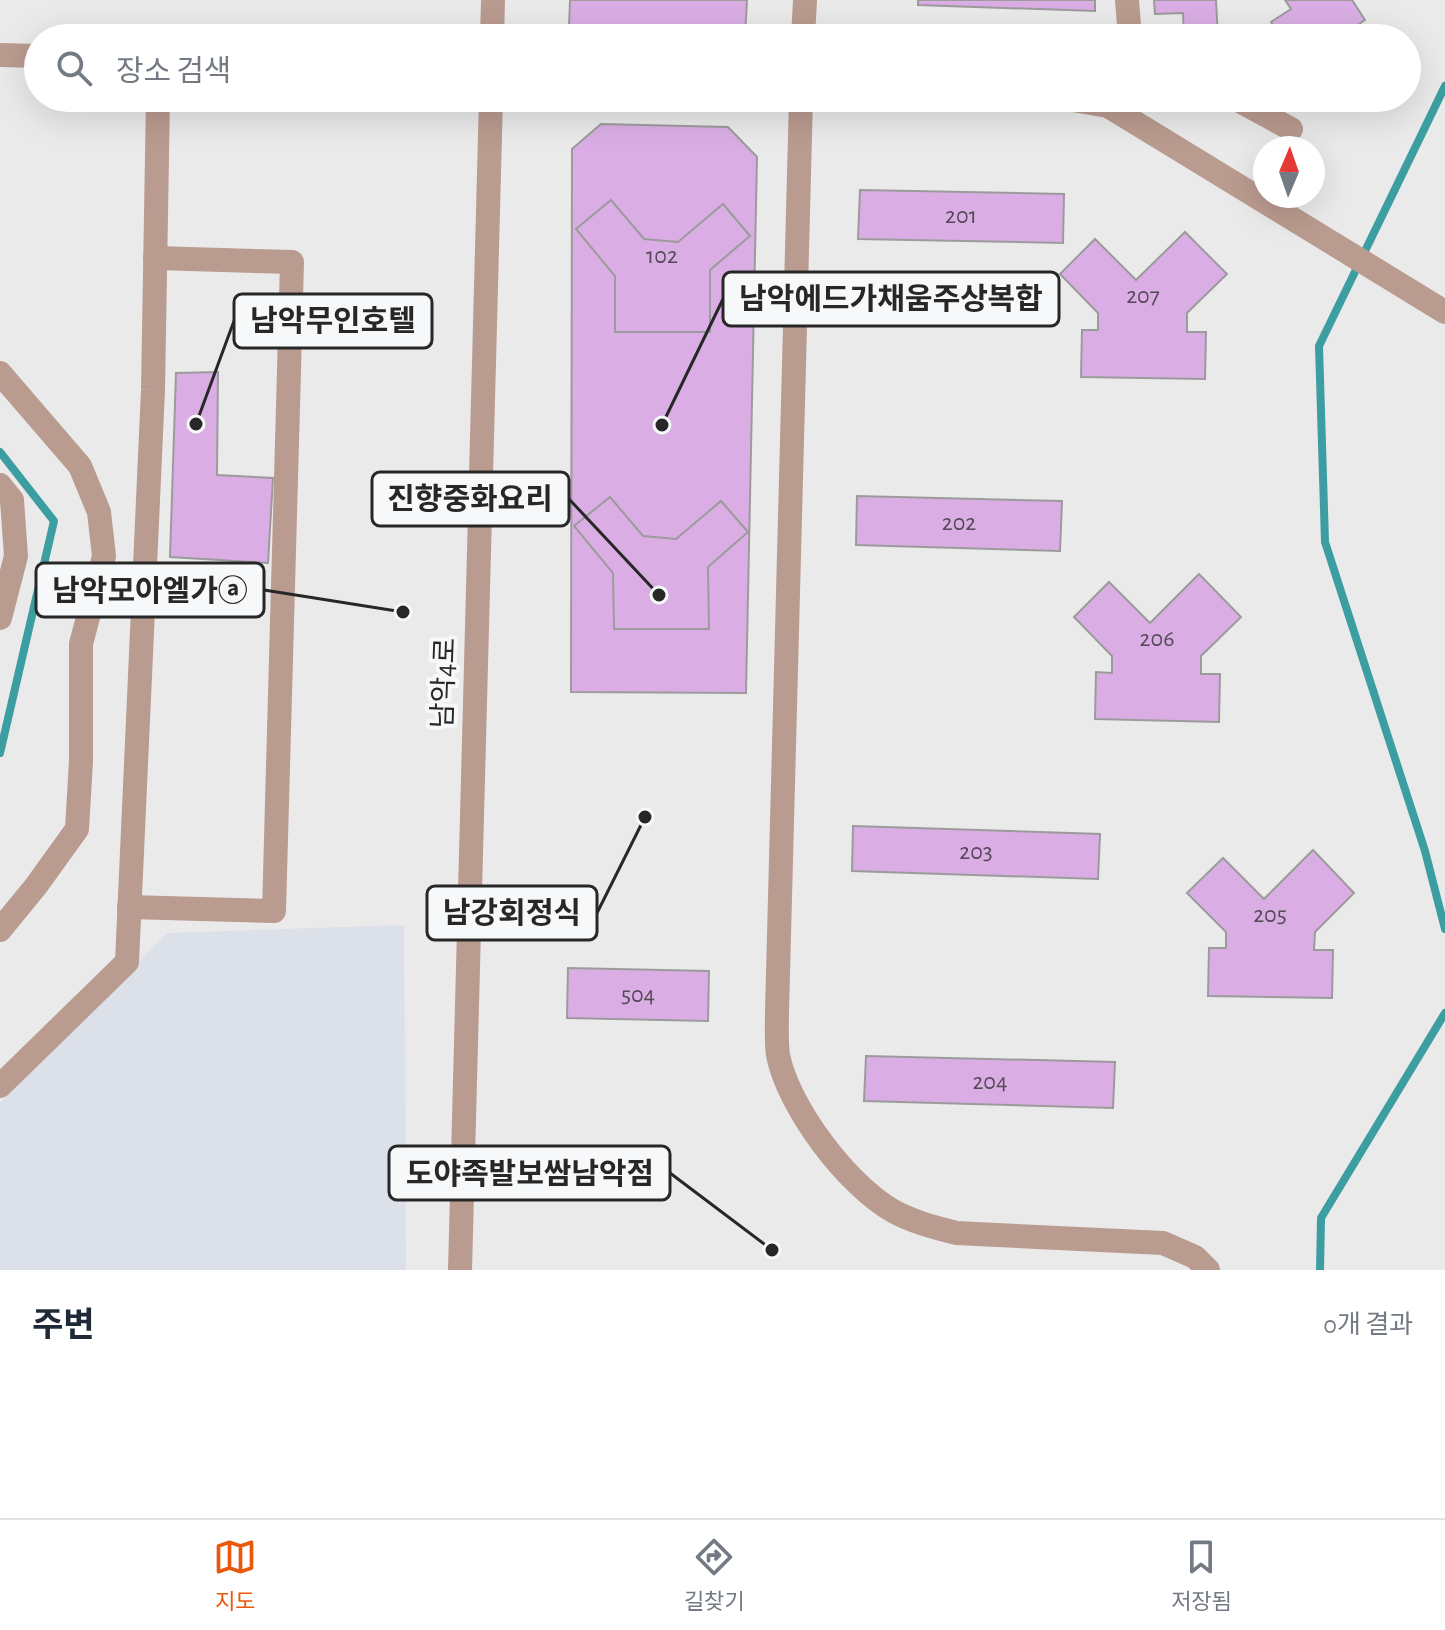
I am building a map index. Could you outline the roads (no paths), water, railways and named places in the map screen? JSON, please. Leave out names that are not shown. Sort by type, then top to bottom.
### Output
[{"type":"street","points":[[492,24],[493,0]]},
{"type":"street","points":[[804,24],[805,0]]},
{"type":"street","points":[[1127,0],[1129,24]]},
{"type":"street","points":[[0,55],[24,56]]},
{"type":"street","points":[[0,1086],[127,962],[153,390],[158,112]]},
{"type":"street","name":"남악4로","points":[[460,1270],[491,112]]},
{"type":"street","points":[[801,112],[777,1012],[778,1054],[785,1079],[801,1113],[855,1180],[890,1210],[923,1225],[956,1233],[1163,1243],[1195,1257],[1208,1270]]},
{"type":"street","points":[[1118,112],[1445,312]]},
{"type":"street","points":[[1260,112],[1291,129]]},
{"type":"street","points":[[129,907],[274,911],[292,262],[155,258]]},
{"type":"street","points":[[0,373],[80,466],[99,512],[104,556],[81,644],[81,761],[77,829],[0,930]]},
{"type":"street","points":[[0,485],[12,500],[16,556],[0,618]]},
{"type":"waterway","points":[[1445,86],[1319,346],[1325,542],[1425,851],[1445,929]]},
{"type":"waterway","points":[[0,452],[54,521],[0,753]]},
{"type":"waterway","points":[[1320,1270],[1321,1218],[1445,1013]]},
{"type":"place","name":"남악무인호텔","points":[[196,424]]},
{"type":"place","name":"남악에드가채움주상복합","points":[[662,425]]},
{"type":"place","name":"진향중화요리","points":[[659,595]]},
{"type":"place","name":"남악모아엘가ⓐ","points":[[403,612]]},
{"type":"place","name":"남강회정식","points":[[645,817]]},
{"type":"place","name":"도야족발보쌈남악점","points":[[772,1250]]}]
